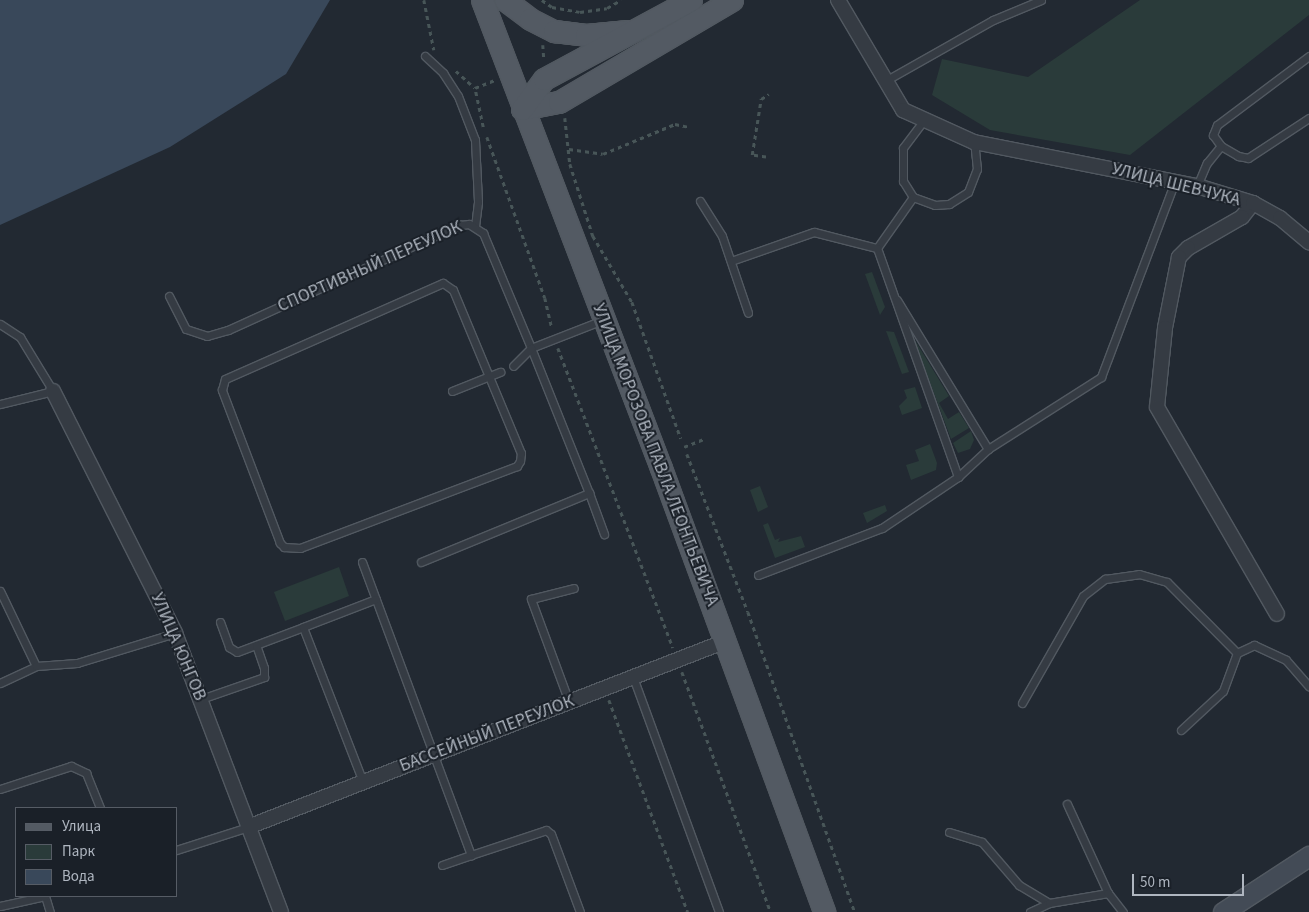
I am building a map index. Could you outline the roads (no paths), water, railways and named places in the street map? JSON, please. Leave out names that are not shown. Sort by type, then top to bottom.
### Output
[{"type":"main road","name":"УЛИЦА МОРОЗОВА ПАВЛА ЛЕОНТЬЕВИЧА","points":[[482,0],[726,641],[824,912]]},
{"type":"main road","points":[[505,0],[542,26],[586,35],[641,29]]},
{"type":"main road","points":[[522,109],[544,79],[641,29],[691,0]]},
{"type":"main road","points":[[522,109],[563,100],[732,0]]},
{"type":"street","name":"УЛИЦА ШЕВЧУКА","points":[[838,0],[902,110],[974,142],[1175,181],[1253,203],[1242,217],[1188,248],[1180,258],[1165,328],[1157,407],[1277,614]]},
{"type":"street","points":[[1253,203],[1280,218],[1309,242]]},
{"type":"street","name":"УЛИЦА ЮНГОВ","points":[[53,391],[175,633],[281,912]]},
{"type":"street","name":"БАССЕЙНЫЙ ПЕРЕУЛОК","points":[[248,827],[726,641]]},
{"type":"street","points":[[1224,912],[1308,858]]},
{"type":"lane","points":[[885,81],[993,20],[1041,0]]},
{"type":"lane","points":[[425,56],[442,73],[458,96],[474,140],[478,202],[475,225]]},
{"type":"lane","points":[[1309,56],[1217,125],[1213,134],[1221,146],[1238,156],[1248,158],[1309,118]]},
{"type":"lane","points":[[924,120],[903,148],[903,181],[913,197],[935,205],[949,204],[968,192],[977,169],[974,142]]},
{"type":"lane","points":[[1197,186],[1208,163],[1221,146]]},
{"type":"lane","points":[[758,575],[882,528],[958,477],[988,449],[1101,377],[1175,181]]},
{"type":"lane","points":[[877,248],[913,197]]},
{"type":"lane","points":[[700,201],[722,236],[748,313]]},
{"type":"lane","name":"СПОРТИВНЫЙ ПЕРЕУЛОК","points":[[169,296],[186,329],[207,336],[228,330],[460,224],[475,225],[483,233],[532,348],[604,534]]},
{"type":"lane","points":[[731,261],[814,232],[877,248]]},
{"type":"lane","points":[[877,248],[958,477]]},
{"type":"lane","points":[[443,283],[453,290],[488,376],[521,453],[517,466],[300,548],[291,548],[280,543],[222,390],[229,375],[443,283]]},
{"type":"lane","points":[[892,294],[988,449]]},
{"type":"lane","points":[[514,366],[532,348],[603,320]]},
{"type":"lane","points":[[0,324],[20,337],[53,391],[0,404]]},
{"type":"lane","points":[[452,391],[500,372]]},
{"type":"lane","points":[[421,562],[589,493]]},
{"type":"lane","points":[[362,562],[471,855]]},
{"type":"lane","points":[[1022,703],[1083,596],[1105,579],[1139,574],[1167,582],[1236,653]]},
{"type":"lane","points":[[569,702],[531,599],[574,588]]},
{"type":"lane","points":[[0,591],[36,666]]},
{"type":"lane","points":[[220,622],[232,650],[237,652],[376,599]]},
{"type":"lane","points":[[303,627],[363,782]]},
{"type":"lane","points":[[0,683],[36,666],[77,663],[175,633]]},
{"type":"lane","points":[[201,699],[264,677],[264,668],[256,645]]},
{"type":"lane","points":[[1181,730],[1223,691],[1236,653],[1254,645],[1286,660],[1309,686]]},
{"type":"lane","points":[[633,677],[719,912]]},
{"type":"lane","points":[[0,788],[71,766],[86,773],[100,807]]},
{"type":"lane","points":[[1068,804],[1108,892],[1123,912]]},
{"type":"lane","points":[[178,849],[248,827]]},
{"type":"lane","points":[[442,866],[546,830],[551,834],[580,912]]},
{"type":"lane","points":[[949,832],[982,842],[1019,885],[1049,902]]},
{"type":"lane","points":[[1030,912],[1049,902],[1108,892]]},
{"type":"lane","points":[[0,906],[40,897]]},
{"type":"lane","points":[[45,897],[50,912]]},
{"type":"water","points":[[0,0],[330,0],[286,74],[170,147],[0,225]]}]
